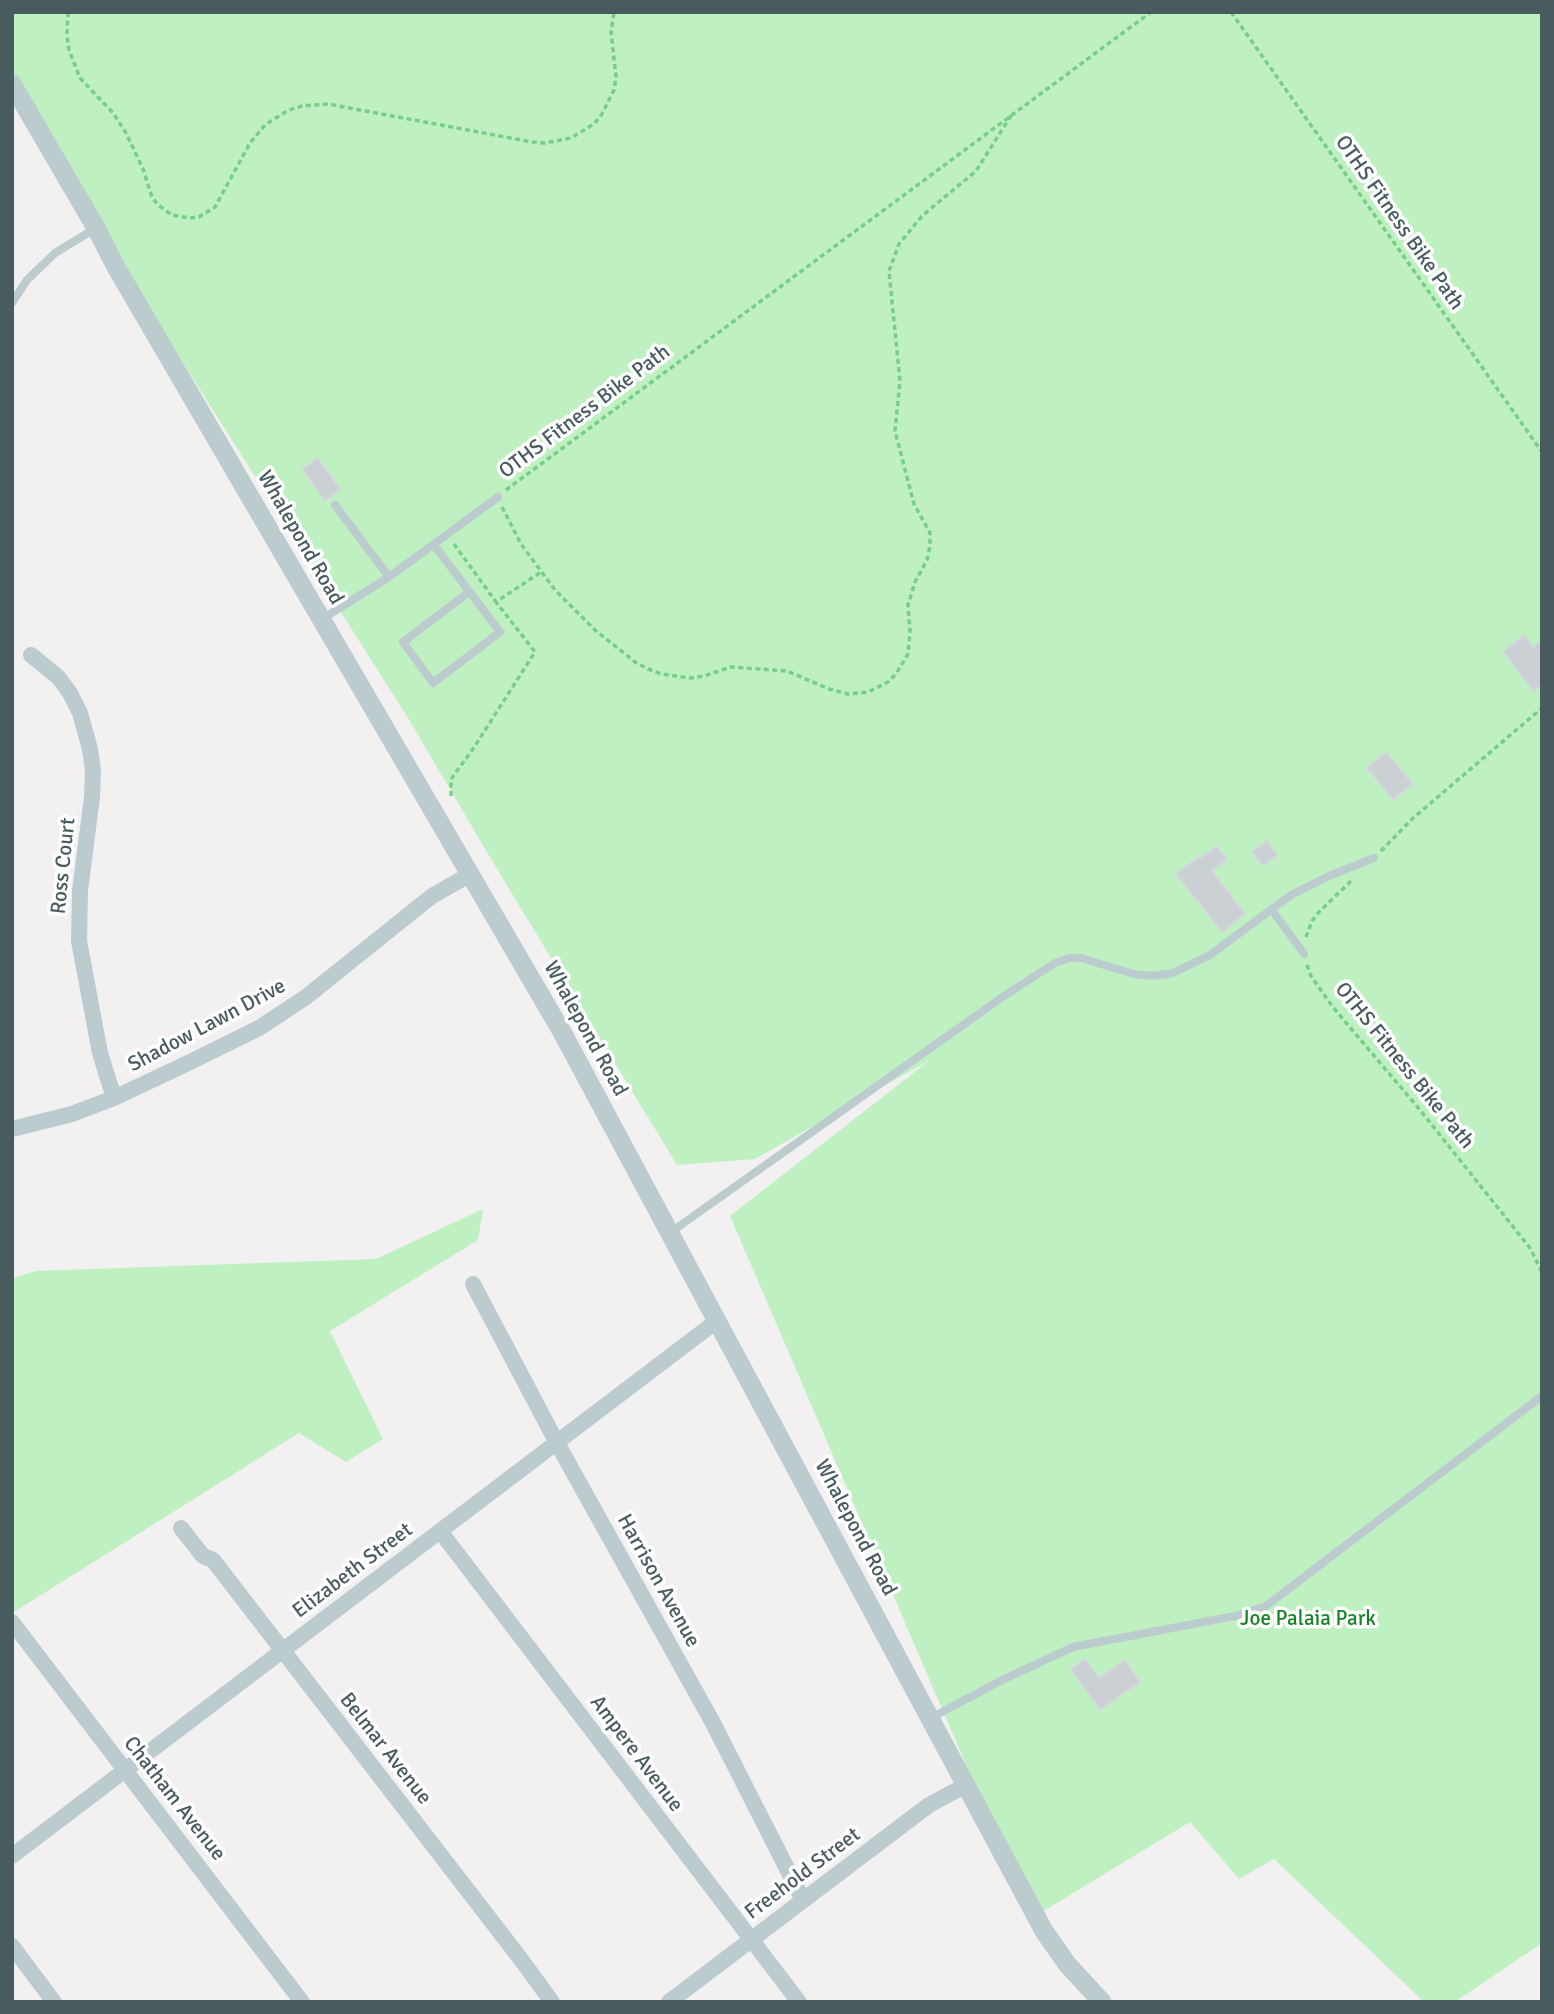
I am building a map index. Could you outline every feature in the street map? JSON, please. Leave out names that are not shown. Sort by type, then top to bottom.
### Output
[{"type":"street","name":"Whalepond Road","points":[[12,84],[562,1031],[1044,1931],[1067,1964],[1102,2002]]},
{"type":"street","name":"Ross Court","points":[[31,656],[58,677],[71,693],[90,749],[93,770],[92,797],[80,891],[79,941],[100,1053],[114,1098]]},
{"type":"street","name":"Shadow Lawn Drive","points":[[12,1129],[72,1114],[114,1098],[285,1013],[432,896],[469,875]]},
{"type":"street","name":"Harrison Avenue","points":[[473,1284],[557,1443],[713,1723],[803,1900]]},
{"type":"street","name":"Elizabeth Street","points":[[12,1856],[718,1320]]},
{"type":"street","name":"Belmar Avenue","points":[[181,1528],[203,1556],[213,1560],[552,2002]]},
{"type":"street","name":"Ampere Avenue","points":[[440,1531],[799,2002]]},
{"type":"street","name":"Chatham Avenue","points":[[12,1622],[302,2002]]},
{"type":"street","name":"Freehold Street","points":[[669,2002],[929,1805],[966,1785]]},
{"type":"street","points":[[12,1946],[54,2002]]},
{"type":"lane","points":[[12,303],[27,280],[55,253],[96,228]]},
{"type":"lane","points":[[322,620],[389,577],[498,496]]},
{"type":"lane","points":[[335,505],[389,577]]},
{"type":"lane","points":[[434,545],[500,632],[433,682],[403,642],[469,592]]},
{"type":"lane","points":[[670,1232],[1004,996],[1055,963],[1069,958],[1081,958],[1135,975],[1174,973],[1210,955],[1291,895],[1374,858]]},
{"type":"lane","points":[[1272,910],[1304,954]]},
{"type":"lane","points":[[930,1718],[1073,1647],[1235,1616],[1266,1606],[1542,1396]]},
{"type":"path","points":[[68,12],[69,50],[80,78],[113,113],[126,133],[157,204],[172,215],[190,218],[215,207],[250,143],[267,124],[289,110],[302,106],[328,104],[532,142],[558,142],[571,138],[594,124],[614,90],[616,77],[611,32],[614,12]]},
{"type":"path","name":"OTHS Fitness Bike Path","points":[[1012,114],[976,172],[922,216],[899,244],[889,271],[900,381],[895,431],[914,504],[930,533],[928,560],[915,582],[908,605],[908,654],[896,674],[878,688],[848,694],[828,689],[787,671],[731,667],[704,676],[676,677],[635,662],[574,611],[541,572],[507,519],[498,496],[1012,114],[1151,12]]},
{"type":"path","name":"OTHS Fitness Bike Path","points":[[1231,12],[1542,452]]},
{"type":"path","points":[[447,535],[535,652],[451,779],[451,796]]},
{"type":"path","points":[[496,602],[541,572]]},
{"type":"path","points":[[1304,954],[1307,932],[1319,912],[1412,819],[1542,708]]},
{"type":"path","name":"OTHS Fitness Bike Path","points":[[1304,954],[1311,976],[1332,1006],[1420,1110],[1530,1248],[1542,1272]]},
{"type":"green space","name":"Joe Palaia Park","points":[[12,12],[1542,12],[1542,1943],[1455,2002],[1424,2002],[1274,1859],[1239,1879],[1190,1822],[1032,1918],[730,1216],[930,1060],[755,1159],[677,1165],[408,718],[12,93]]},
{"type":"green space","points":[[483,1209],[478,1240],[330,1331],[383,1439],[346,1462],[299,1433],[12,1611],[12,1278],[36,1271],[376,1259]]},
{"type":"building","points":[[318,458],[340,489],[325,501],[302,469]]},
{"type":"building","points":[[1524,635],[1533,647],[1542,640],[1542,685],[1533,691],[1503,651]]},
{"type":"building","points":[[1386,752],[1413,784],[1393,800],[1367,768]]},
{"type":"building","points":[[1267,841],[1278,855],[1263,866],[1252,852]]},
{"type":"building","points":[[1217,846],[1227,859],[1212,871],[1245,914],[1222,932],[1176,874]]},
{"type":"building","points":[[1085,1659],[1099,1678],[1125,1660],[1140,1682],[1100,1710],[1071,1669]]}]
